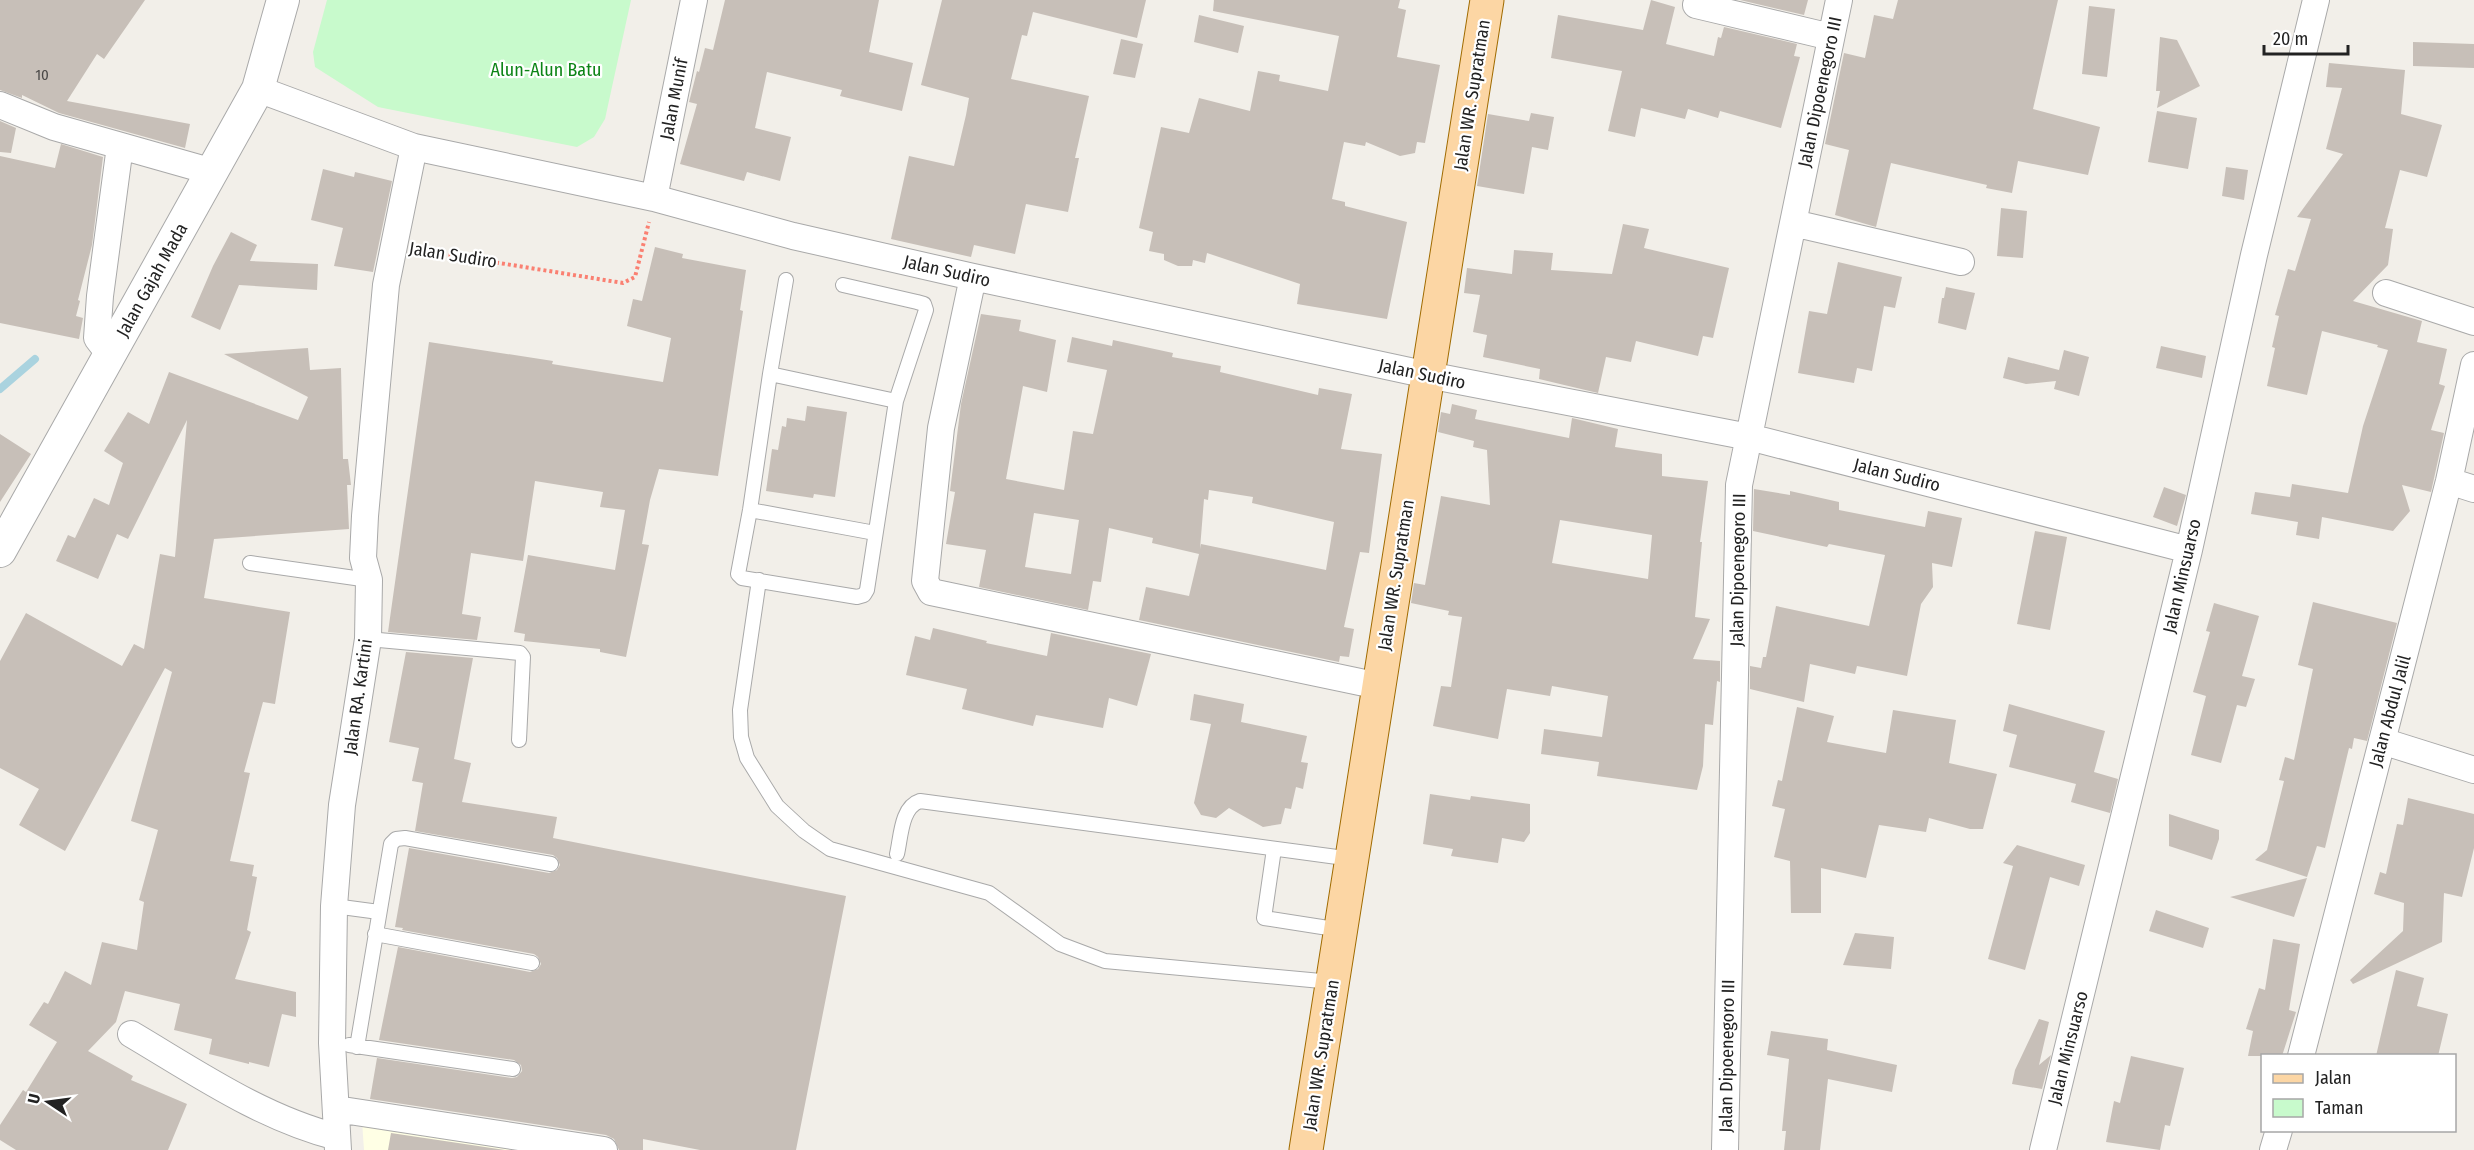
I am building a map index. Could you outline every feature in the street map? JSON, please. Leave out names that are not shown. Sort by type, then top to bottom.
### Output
[{"type":"main road","name":"Jalan WR. Supratman","points":[[1306,1150],[1487,0]]},
{"type":"street","name":"Jalan Gajah Mada","points":[[0,551],[258,89],[283,0]]},
{"type":"street","name":"Jalan Munif","points":[[654,198],[694,0]]},
{"type":"street","name":"Jalan Dipoenegoro III","points":[[1725,1150],[1739,485],[1839,0]]},
{"type":"street","name":"Jalan Minsuarso","points":[[2043,1150],[2189,550],[2254,255],[2316,0]]},
{"type":"street","points":[[1696,6],[1831,37]]},
{"type":"street","name":"Jalan Sudiro","points":[[258,89],[414,147],[654,198],[793,236],[973,277],[1428,375],[1749,437],[2189,550]]},
{"type":"street","points":[[0,105],[54,127],[213,172]]},
{"type":"street","points":[[110,356],[97,338],[100,296],[120,146]]},
{"type":"street","name":"Jalan Sudiro","points":[[395,246],[414,147]]},
{"type":"street","points":[[1793,223],[1961,262]]},
{"type":"street","name":"Jalan RA. Kartini","points":[[337,1144],[336,1109],[344,1045],[334,906],[342,805],[368,639],[369,580],[363,558],[365,516],[386,285],[395,246]]},
{"type":"street","points":[[973,277],[941,428],[925,581],[927,588],[939,595],[1379,686]]},
{"type":"street","points":[[2386,293],[2474,322]]},
{"type":"street","name":"Jalan Abdul Jalil","points":[[2302,1054],[2449,481],[2474,365]]},
{"type":"street","points":[[2449,481],[2474,489]]},
{"type":"street","points":[[2382,741],[2474,770]]},
{"type":"street","points":[[131,1034],[254,1106],[337,1144]]},
{"type":"street","points":[[336,1109],[604,1150]]},
{"type":"street","points":[[2273,1150],[2279,1132]]},
{"type":"lane","points":[[786,280],[738,574],[742,578],[857,597],[864,595],[867,590],[896,401],[926,310],[924,304],[843,285]]},
{"type":"lane","points":[[770,374],[896,401]]},
{"type":"lane","points":[[750,510],[875,533]]},
{"type":"lane","points":[[250,563],[369,580]]},
{"type":"lane","points":[[759,580],[740,710],[741,737],[747,758],[777,806],[804,831],[830,849],[988,893],[1060,944],[1105,961],[1332,982]]},
{"type":"lane","points":[[368,639],[520,653],[523,657],[519,740]]},
{"type":"lane","points":[[897,855],[907,810],[912,803],[920,801],[1352,859]]},
{"type":"lane","points":[[513,1069],[344,1045],[375,934],[391,844],[396,839],[405,838],[551,864]]},
{"type":"lane","points":[[1274,849],[1264,918],[1341,930]]},
{"type":"lane","points":[[334,906],[379,912]]},
{"type":"lane","points":[[375,934],[532,963]]},
{"type":"path","name":"Jalan Sudiro","points":[[395,246],[623,283],[635,277],[654,198]]},
{"type":"shaded area","points":[[362,1121],[568,1150],[364,1150]]},
{"type":"green space","name":"Alun-Alun Batu","points":[[327,0],[631,0],[605,119],[594,137],[577,147],[378,107],[315,67],[313,52]]},
{"type":"building","points":[[0,0],[145,0],[104,59],[97,54],[67,101],[190,124],[185,148],[59,113],[22,95],[22,98],[0,90]]},
{"type":"building","points":[[725,0],[879,0],[869,52],[913,63],[902,111],[840,96],[842,90],[767,72],[755,128],[791,137],[780,181],[747,172],[744,181],[680,164],[697,104],[689,102],[697,71],[699,72],[705,48],[713,50]]},
{"type":"building","points":[[942,0],[1146,0],[1137,38],[1033,12],[1027,36],[1022,35],[1011,79],[1089,96],[1075,158],[1079,158],[1068,212],[1026,204],[1015,254],[974,245],[971,257],[891,239],[909,156],[954,166],[966,115],[969,98],[921,85]]},
{"type":"building","points":[[1214,0],[1400,0],[1398,8],[1406,10],[1397,57],[1440,65],[1425,143],[1417,142],[1415,153],[1400,156],[1366,142],[1365,146],[1344,142],[1332,199],[1345,202],[1345,206],[1407,222],[1387,319],[1297,304],[1300,284],[1207,253],[1205,263],[1193,260],[1192,266],[1178,266],[1164,260],[1164,254],[1149,251],[1153,232],[1139,228],[1161,127],[1189,133],[1199,98],[1250,111],[1258,71],[1280,75],[1279,81],[1328,91],[1339,36],[1213,11]]},
{"type":"building","points":[[1651,0],[1675,7],[1666,44],[1714,56],[1718,37],[1721,38],[1724,27],[1797,44],[1794,56],[1800,57],[1781,128],[1720,111],[1718,118],[1688,109],[1685,119],[1641,108],[1635,137],[1608,131],[1622,71],[1551,58],[1558,15],[1643,30]]},
{"type":"building","points":[[1740,0],[1808,0],[1804,15]]},
{"type":"building","points":[[1898,0],[2058,0],[2033,109],[2100,127],[2088,175],[2018,161],[2012,193],[1891,163],[1876,227],[1835,215],[1849,150],[1825,144],[1844,53],[1865,58],[1874,15],[1893,19]]},
{"type":"building","points":[[2089,6],[2115,9],[2107,77],[2082,74]]},
{"type":"building","points":[[1199,15],[1244,26],[1238,53],[1194,42]]},
{"type":"building","points":[[2160,37],[2177,40],[2200,86],[2157,108],[2160,91],[2156,91]]},
{"type":"building","points":[[1121,39],[1143,44],[1135,78],[1113,74]]},
{"type":"building","points":[[2413,42],[2474,44],[2474,68],[2413,66]]},
{"type":"building","points":[[2329,63],[2405,70],[2401,114],[2442,125],[2427,177],[2400,170],[2385,228],[2393,229],[2388,265],[2353,301],[2422,321],[2417,342],[2447,349],[2439,384],[2445,386],[2431,430],[2444,433],[2431,492],[2402,485],[2410,511],[2393,531],[2322,517],[2319,539],[2296,535],[2298,522],[2251,514],[2255,492],[2290,497],[2292,484],[2348,493],[2363,426],[2388,350],[2377,347],[2378,345],[2322,331],[2307,395],[2267,386],[2279,316],[2275,315],[2288,269],[2295,271],[2311,219],[2297,217],[2343,154],[2326,149],[2342,88],[2326,87]]},
{"type":"building","points":[[2157,111],[2197,118],[2188,169],[2148,162]]},
{"type":"building","points":[[1531,113],[1554,117],[1548,150],[1532,147],[1524,194],[1477,186],[1488,114],[1529,121]]},
{"type":"building","points":[[0,121],[16,128],[11,153],[0,152]]},
{"type":"building","points":[[61,144],[103,157],[92,245],[78,300],[80,301],[76,316],[83,318],[79,339],[0,323],[0,156],[55,168]]},
{"type":"building","points":[[2226,167],[2248,170],[2244,200],[2222,196]]},
{"type":"building","points":[[323,169],[354,177],[355,172],[392,181],[373,272],[334,266],[343,228],[311,220]]},
{"type":"building","points":[[2001,208],[2027,211],[2023,258],[1997,256]]},
{"type":"building","points":[[1623,224],[1649,229],[1644,248],[1729,268],[1713,338],[1703,336],[1698,356],[1636,341],[1631,362],[1606,357],[1598,393],[1539,379],[1540,369],[1483,357],[1487,335],[1473,332],[1480,295],[1464,293],[1467,268],[1512,274],[1514,250],[1553,253],[1551,270],[1612,274]]},
{"type":"building","points":[[231,232],[257,245],[250,261],[318,264],[317,290],[239,285],[220,330],[191,317],[213,266]]},
{"type":"building","points":[[655,247],[683,254],[682,258],[746,270],[740,310],[743,311],[718,476],[659,469],[650,500],[642,544],[649,545],[626,657],[600,652],[600,649],[524,641],[525,634],[514,632],[528,555],[615,570],[625,510],[600,507],[603,492],[535,481],[523,561],[471,553],[462,614],[481,617],[477,640],[388,632],[429,342],[553,361],[552,364],[663,382],[671,338],[627,326],[633,299],[642,301]]},
{"type":"building","points":[[1838,262],[1902,277],[1895,308],[1884,306],[1872,371],[1857,368],[1854,383],[1798,373],[1809,311],[1827,314]]},
{"type":"building","points":[[1946,287],[1975,293],[1966,330],[1938,323]]},
{"type":"building","points":[[981,314],[1021,320],[1019,331],[1056,340],[1047,392],[1023,386],[1006,479],[1064,490],[1073,431],[1093,434],[1107,370],[1067,362],[1072,337],[1112,346],[1113,340],[1173,353],[1172,357],[1221,366],[1220,372],[1318,395],[1319,388],[1352,394],[1341,449],[1382,454],[1369,553],[1360,552],[1344,627],[1354,629],[1349,657],[1340,656],[1339,662],[1139,620],[1146,587],[1189,596],[1199,554],[1152,543],[1153,538],[1109,528],[1101,582],[1093,581],[1088,610],[979,587],[986,550],[946,544],[955,492],[950,491],[961,404]],"holes":[[[1209,490],[1253,497],[1252,503],[1334,522],[1326,570],[1201,544],[1200,549],[1204,499],[1208,500]],[[1034,513],[1079,520],[1071,574],[1025,567]]]},
{"type":"building","points":[[2161,346],[2206,356],[2202,378],[2156,368]]},
{"type":"building","points":[[308,348],[310,370],[341,368],[343,459],[348,459],[351,485],[347,485],[349,529],[214,539],[204,598],[290,612],[275,704],[263,702],[244,772],[250,773],[230,861],[254,865],[252,876],[257,877],[247,930],[251,932],[235,979],[296,992],[296,1017],[282,1014],[269,1067],[249,1062],[249,1064],[209,1054],[212,1039],[174,1030],[180,1004],[125,991],[116,1022],[88,1051],[133,1076],[131,1080],[187,1104],[168,1150],[16,1150],[0,1140],[0,1125],[23,1090],[26,1092],[57,1042],[29,1025],[44,1002],[48,1004],[65,971],[91,985],[102,942],[137,950],[144,902],[139,900],[158,830],[131,821],[172,672],[165,668],[65,851],[19,825],[39,789],[0,768],[0,661],[26,613],[122,666],[134,644],[144,649],[160,554],[175,557],[187,420],[128,539],[117,534],[98,579],[56,561],[68,535],[75,538],[94,498],[109,505],[123,463],[104,451],[128,412],[149,424],[169,372],[298,420],[308,397],[224,354]]},
{"type":"building","points":[[2064,350],[2089,357],[2079,396],[2054,389],[2056,381],[2026,384],[2003,378],[2008,357],[2059,370]]},
{"type":"building","points":[[1452,404],[1477,410],[1475,419],[1569,438],[1572,418],[1618,429],[1615,447],[1662,454],[1662,476],[1708,481],[1700,542],[1702,542],[1695,617],[1710,619],[1693,659],[1720,661],[1720,682],[1717,681],[1713,725],[1705,724],[1703,766],[1697,790],[1597,776],[1599,762],[1541,754],[1544,729],[1602,737],[1608,696],[1552,686],[1550,696],[1507,689],[1498,739],[1433,726],[1441,686],[1451,687],[1462,617],[1448,615],[1449,611],[1411,603],[1414,583],[1425,585],[1441,496],[1490,505],[1487,450],[1473,447],[1474,441],[1438,432],[1441,412],[1450,414]],"holes":[[[1560,520],[1652,535],[1648,579],[1552,563]]]},
{"type":"building","points":[[807,406],[847,412],[835,497],[814,494],[813,498],[766,491],[772,449],[778,450],[782,426],[786,427],[787,418],[805,421]]},
{"type":"building","points":[[0,434],[31,454],[0,502]]},
{"type":"building","points":[[2164,487],[2186,495],[2177,526],[2153,517]]},
{"type":"building","points":[[1754,489],[1790,495],[1790,491],[1839,502],[1839,510],[1925,527],[1928,511],[1962,518],[1952,567],[1932,563],[1933,587],[1921,604],[1907,676],[1857,666],[1855,674],[1810,664],[1804,702],[1750,689],[1750,666],[1761,668],[1763,657],[1766,657],[1776,606],[1869,626],[1885,555],[1829,544],[1827,547],[1753,531]]},
{"type":"building","points":[[2035,531],[2067,537],[2050,630],[2017,624]]},
{"type":"building","points":[[2313,602],[2397,623],[2367,741],[2354,738],[2352,749],[2349,748],[2325,848],[2317,846],[2307,877],[2255,860],[2267,850],[2284,781],[2279,780],[2285,757],[2294,760],[2313,669],[2298,665]]},
{"type":"building","points":[[2214,603],[2259,616],[2242,676],[2255,679],[2246,707],[2237,705],[2221,763],[2191,755],[2206,696],[2193,692],[2210,632],[2206,631]]},
{"type":"building","points":[[933,628],[987,641],[986,643],[1047,656],[1051,633],[1151,654],[1137,706],[1109,698],[1103,728],[1036,715],[1033,726],[962,709],[967,689],[906,675],[915,636],[930,640]]},
{"type":"building","points":[[406,652],[473,658],[454,759],[471,763],[462,802],[557,817],[553,838],[846,896],[796,1150],[700,1150],[643,1139],[643,1150],[619,1150],[614,1139],[606,1135],[370,1099],[377,1058],[512,1078],[517,1077],[522,1071],[521,1065],[514,1060],[379,1040],[398,947],[530,972],[538,969],[541,964],[534,954],[395,927],[409,848],[549,873],[557,870],[560,865],[553,855],[415,831],[423,783],[412,781],[419,748],[389,742]]},
{"type":"building","points":[[1194,694],[1244,704],[1241,722],[1307,736],[1301,762],[1308,763],[1303,789],[1296,787],[1291,809],[1285,808],[1281,824],[1263,827],[1229,808],[1216,818],[1201,815],[1194,803],[1211,724],[1190,720]]},
{"type":"building","points":[[2009,704],[2105,731],[2094,772],[2118,779],[2110,813],[2071,802],[2076,784],[2009,767],[2017,735],[2003,731]]},
{"type":"building","points":[[1797,707],[1834,716],[1827,742],[1886,753],[1893,710],[1956,720],[1949,763],[1997,774],[1983,829],[1970,829],[1929,818],[1926,832],[1879,825],[1866,878],[1821,868],[1821,913],[1791,913],[1790,861],[1774,857],[1785,809],[1772,806],[1778,780],[1782,781]]},
{"type":"building","points":[[1430,794],[1470,800],[1471,796],[1530,804],[1530,833],[1524,842],[1502,838],[1498,863],[1451,856],[1453,849],[1423,844]]},
{"type":"building","points":[[2408,798],[2474,814],[2474,848],[2462,897],[2444,893],[2442,942],[2353,984],[2350,980],[2403,931],[2404,903],[2374,894],[2380,872],[2386,874],[2397,824],[2403,825]]},
{"type":"building","points":[[2169,814],[2219,830],[2219,839],[2212,860],[2169,846]]},
{"type":"building","points":[[2017,845],[2085,865],[2079,886],[2050,877],[2025,970],[1988,959],[2013,866],[2003,863]]},
{"type":"building","points":[[2307,878],[2294,917],[2230,897]]},
{"type":"building","points":[[2156,910],[2209,928],[2203,948],[2149,931]]},
{"type":"building","points":[[1855,933],[1894,937],[1891,969],[1843,965]]},
{"type":"building","points":[[2273,939],[2300,944],[2289,1010],[2296,1012],[2283,1054],[2248,1056],[2253,1031],[2246,1029],[2259,988],[2265,990]]},
{"type":"building","points":[[2396,970],[2424,978],[2417,1006],[2448,1014],[2438,1054],[2376,1054]]},
{"type":"building","points":[[2039,1019],[2049,1022],[2039,1065],[2051,1055],[2042,1089],[2012,1084],[2015,1070]]},
{"type":"building","points":[[1771,1031],[1828,1039],[1827,1050],[1897,1065],[1892,1092],[1828,1079],[1820,1150],[1784,1150],[1786,1131],[1782,1131],[1789,1059],[1767,1055]]},
{"type":"building","points":[[2131,1056],[2184,1068],[2170,1126],[2165,1125],[2160,1150],[2106,1142],[2114,1101],[2120,1103]]},
{"type":"building","points":[[391,1133],[505,1150],[388,1150]]},
{"type":"waterway","points":[[0,389],[35,359]]}]
